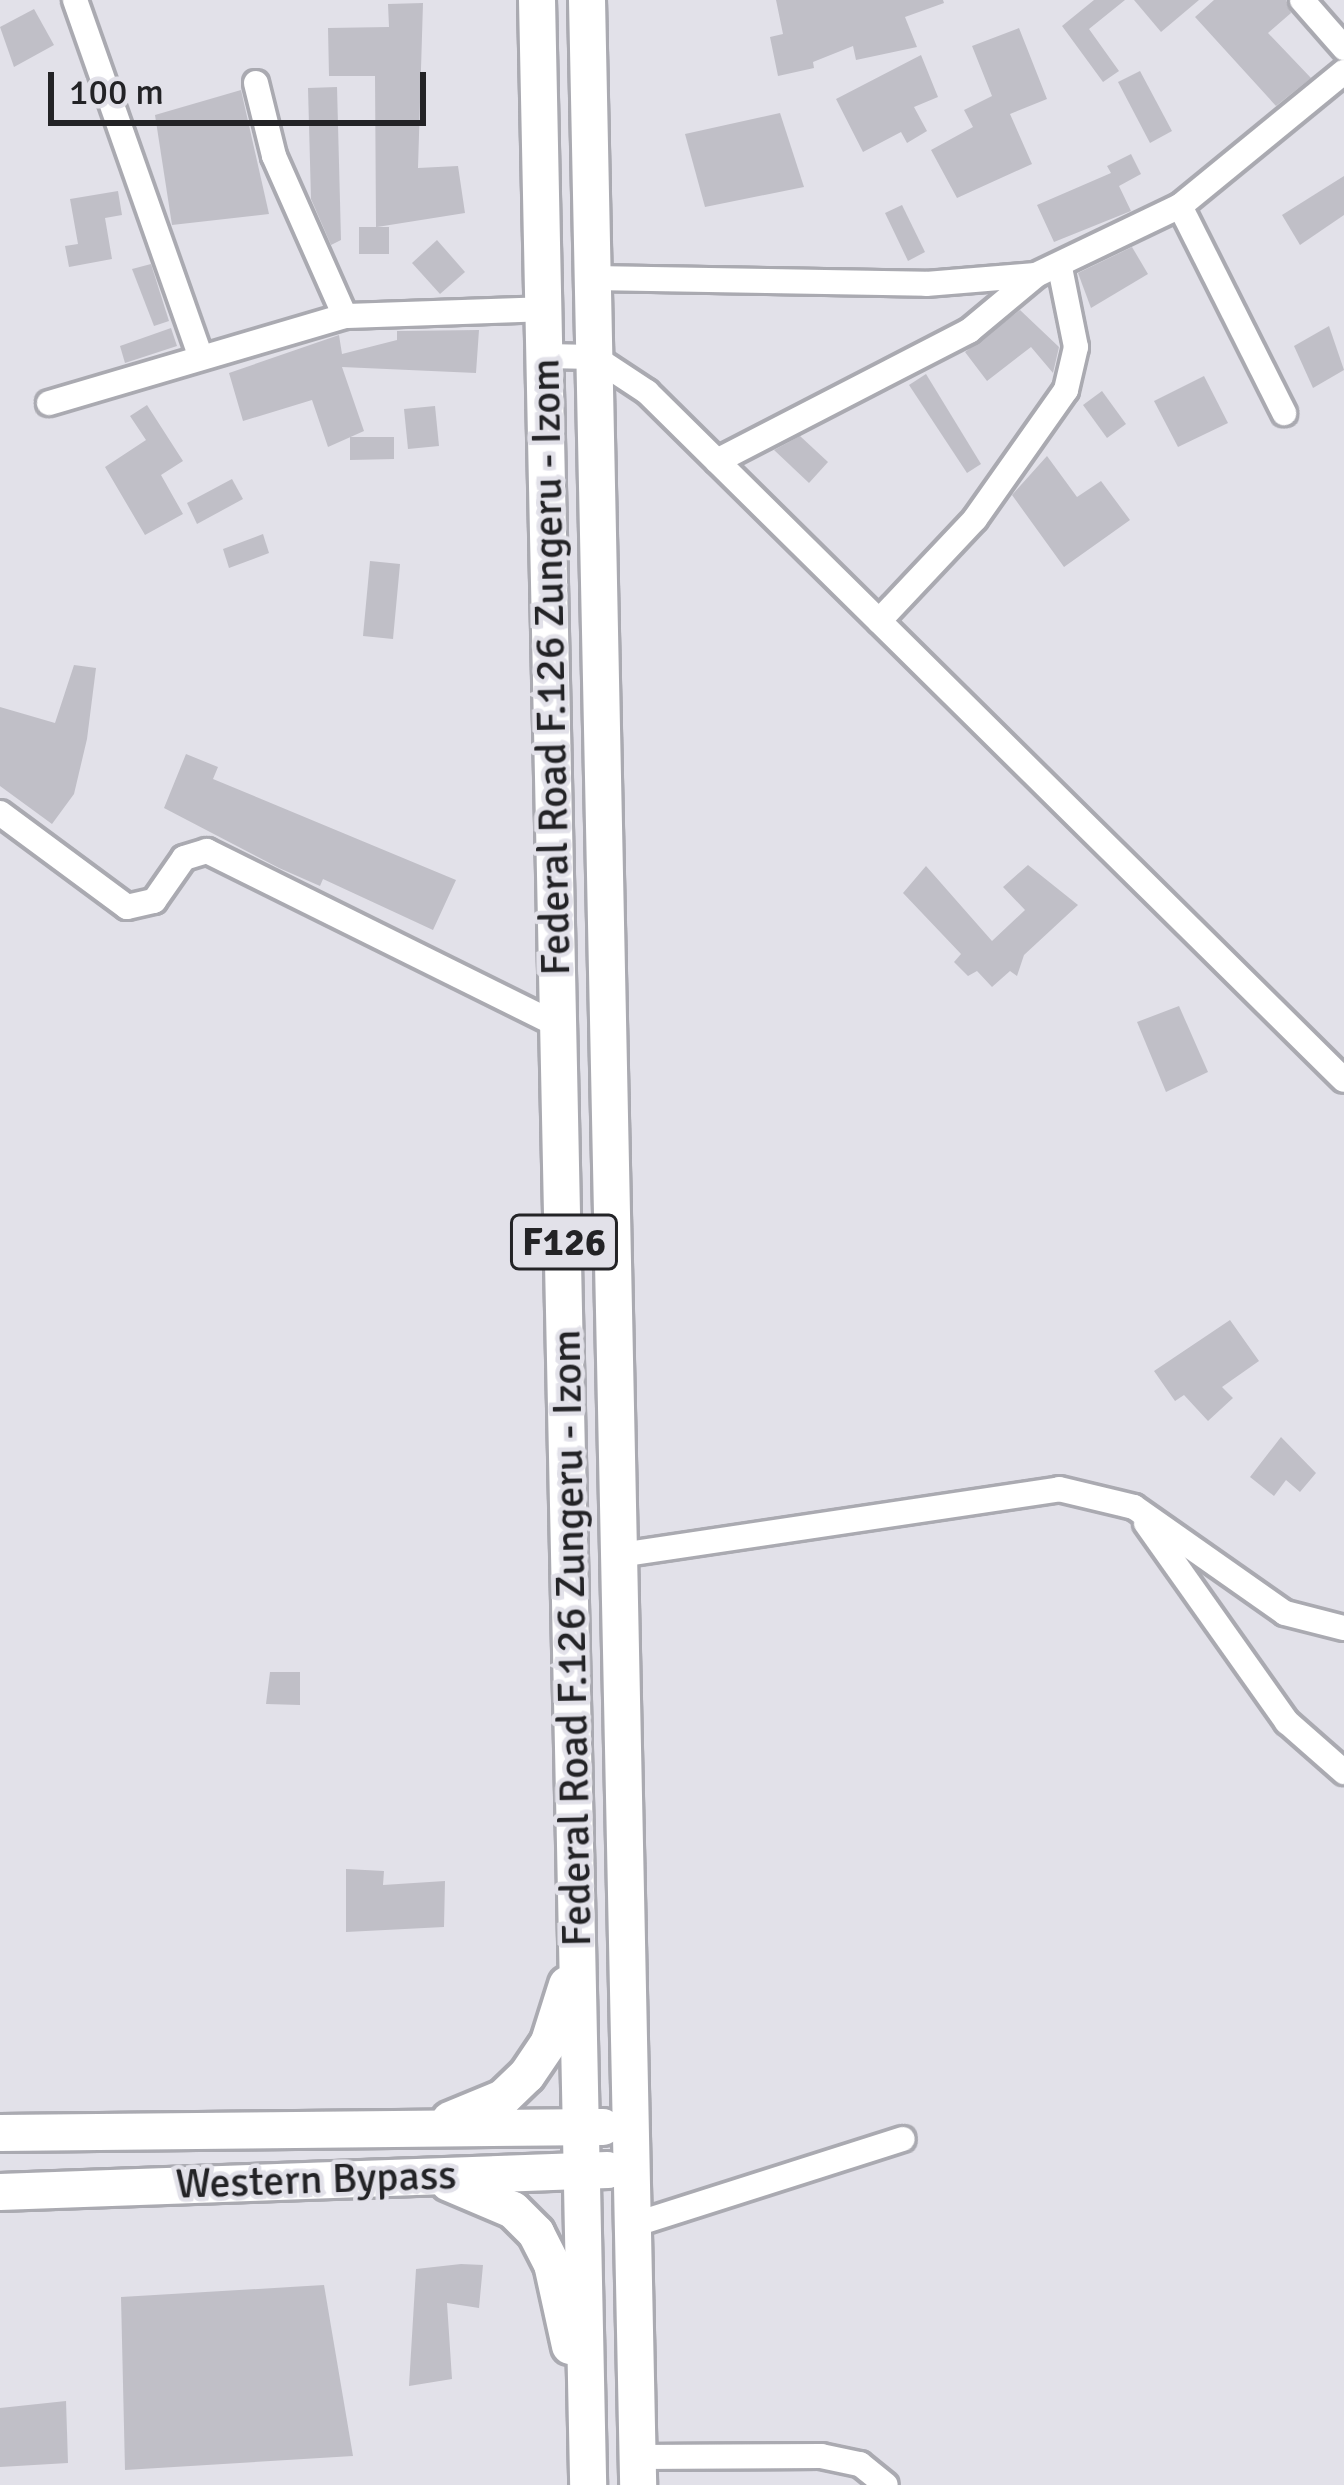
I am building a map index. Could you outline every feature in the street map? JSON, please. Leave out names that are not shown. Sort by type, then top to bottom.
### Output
[{"type":"main road","name":"Federal Road F.126 Zungeru - Izom","points":[[537,0],[588,2485]]},
{"type":"main road","name":"Federal Road F.126 Zungeru - Izom","points":[[587,0],[638,2471]]},
{"type":"main road","points":[[418,2128],[477,2112],[527,2075],[563,2008],[578,1929]]},
{"type":"main road","name":"Western Bypass","points":[[0,2133],[631,2127]]},
{"type":"main road","name":"Western Bypass","points":[[0,2192],[632,2169]]},
{"type":"main road","points":[[422,2175],[498,2202],[536,2233],[552,2264],[587,2429]]},
{"type":"street","points":[[75,0],[200,354]]},
{"type":"street","points":[[1301,0],[1344,48]]},
{"type":"street","points":[[717,461],[969,331],[1048,272],[1180,206],[1344,72]]},
{"type":"street","points":[[256,82],[274,157],[345,316]]},
{"type":"street","points":[[1180,206],[1284,413]]},
{"type":"street","points":[[592,278],[926,284],[1048,272]]},
{"type":"street","points":[[879,621],[975,519],[1066,390],[1076,347],[1048,272]]},
{"type":"street","points":[[49,404],[200,354],[345,316],[544,309]]},
{"type":"street","points":[[545,356],[594,356],[647,392],[1344,1080]]},
{"type":"street","points":[[0,813],[127,907],[154,901],[184,858],[207,851],[559,1026]]},
{"type":"street","points":[[620,1555],[1059,1489],[1134,1507],[1285,1612],[1344,1628]]},
{"type":"street","points":[[1134,1507],[1287,1722],[1344,1772]]},
{"type":"street","points":[[633,2224],[903,2139]]},
{"type":"street","points":[[638,2471],[821,2456],[860,2464],[886,2485]]},
{"type":"building","points":[[776,0],[944,3],[905,17],[917,47],[856,60],[853,46],[813,62],[814,68],[778,76],[770,37],[783,34]]},
{"type":"building","points":[[1094,0],[1125,0],[1089,29],[1119,71],[1103,82],[1062,26]]},
{"type":"building","points":[[1134,0],[1199,0],[1161,32]]},
{"type":"building","points":[[1214,0],[1286,0],[1291,13],[1268,33],[1311,78],[1276,106],[1195,17]]},
{"type":"building","points":[[423,3],[418,168],[458,166],[465,213],[377,227],[389,227],[389,254],[359,254],[359,227],[376,227],[375,76],[329,76],[328,28],[389,27],[388,4]]},
{"type":"building","points":[[34,9],[54,45],[14,67],[0,27]]},
{"type":"building","points":[[1019,28],[1047,99],[1010,114],[1032,164],[957,198],[931,150],[973,127],[964,110],[992,96],[972,46]]},
{"type":"building","points":[[921,55],[938,97],[914,107],[927,131],[907,143],[901,132],[863,152],[836,99]]},
{"type":"building","points":[[1140,71],[1172,131],[1150,143],[1118,82]]},
{"type":"building","points":[[337,87],[341,240],[331,245],[311,199],[308,88]]},
{"type":"building","points":[[241,90],[269,214],[172,225],[155,115]]},
{"type":"building","points":[[780,113],[804,187],[705,207],[685,134]]},
{"type":"building","points":[[1131,154],[1141,174],[1119,186],[1131,211],[1054,242],[1037,205],[1111,173],[1107,166]]},
{"type":"building","points":[[1344,176],[1344,215],[1300,245],[1282,215]]},
{"type":"building","points":[[118,191],[122,215],[105,218],[112,259],[69,267],[65,246],[78,244],[70,199]]},
{"type":"building","points":[[902,205],[925,252],[908,261],[885,213]]},
{"type":"building","points":[[437,240],[465,272],[440,294],[412,263]]},
{"type":"building","points":[[1132,247],[1148,274],[1091,308],[1078,273]]},
{"type":"building","points":[[151,264],[169,321],[154,326],[132,269]]},
{"type":"building","points":[[1020,310],[1059,347],[1053,373],[1031,347],[987,381],[965,352]]},
{"type":"building","points":[[1329,326],[1344,370],[1313,388],[1294,346]]},
{"type":"building","points":[[171,328],[177,346],[125,363],[120,346]]},
{"type":"building","points":[[479,330],[476,373],[342,367],[364,431],[328,447],[312,400],[243,421],[229,373],[339,335],[342,354],[397,340],[397,331]]},
{"type":"building","points":[[926,374],[981,464],[967,473],[909,385]]},
{"type":"building","points":[[1204,376],[1228,423],[1178,447],[1154,401]]},
{"type":"building","points":[[1102,391],[1126,424],[1107,438],[1083,405]]},
{"type":"building","points":[[147,405],[183,461],[161,475],[183,514],[145,535],[105,467],[146,440],[130,416]]},
{"type":"building","points":[[435,406],[439,446],[408,449],[404,409]]},
{"type":"building","points":[[800,436],[828,462],[809,483],[774,450]]},
{"type":"building","points":[[350,437],[394,437],[394,459],[350,460]]},
{"type":"building","points":[[1047,456],[1077,497],[1101,481],[1130,520],[1064,567],[1012,495]]},
{"type":"building","points":[[232,479],[243,499],[197,524],[187,503]]},
{"type":"building","points":[[263,534],[269,553],[229,568],[223,549]]},
{"type":"building","points":[[370,561],[400,564],[393,639],[363,636]]},
{"type":"building","points":[[74,665],[96,668],[87,739],[74,794],[52,824],[0,786],[0,707],[55,723]]},
{"type":"building","points":[[186,754],[218,767],[213,779],[456,880],[433,930],[323,879],[320,886],[279,868],[164,808]]},
{"type":"building","points":[[1028,865],[1078,905],[1024,955],[1017,976],[1010,971],[992,987],[977,971],[968,976],[954,962],[961,954],[903,893],[926,866],[992,941],[1025,910],[1003,887]]},
{"type":"building","points":[[1179,1006],[1208,1072],[1166,1092],[1137,1022]]},
{"type":"building","points":[[1230,1320],[1259,1361],[1222,1387],[1233,1398],[1208,1421],[1184,1395],[1175,1401],[1154,1371]]},
{"type":"building","points":[[1281,1437],[1316,1473],[1300,1492],[1286,1480],[1274,1496],[1250,1477]]},
{"type":"building","points":[[270,1672],[300,1672],[300,1705],[266,1704]]},
{"type":"building","points":[[346,1869],[384,1871],[383,1885],[445,1881],[444,1927],[346,1932]]},
{"type":"building","points":[[483,2265],[479,2308],[447,2303],[452,2379],[409,2386],[416,2269]]},
{"type":"building","points":[[324,2285],[353,2456],[125,2470],[121,2297]]},
{"type":"building","points":[[66,2401],[68,2463],[0,2467],[0,2408]]}]
